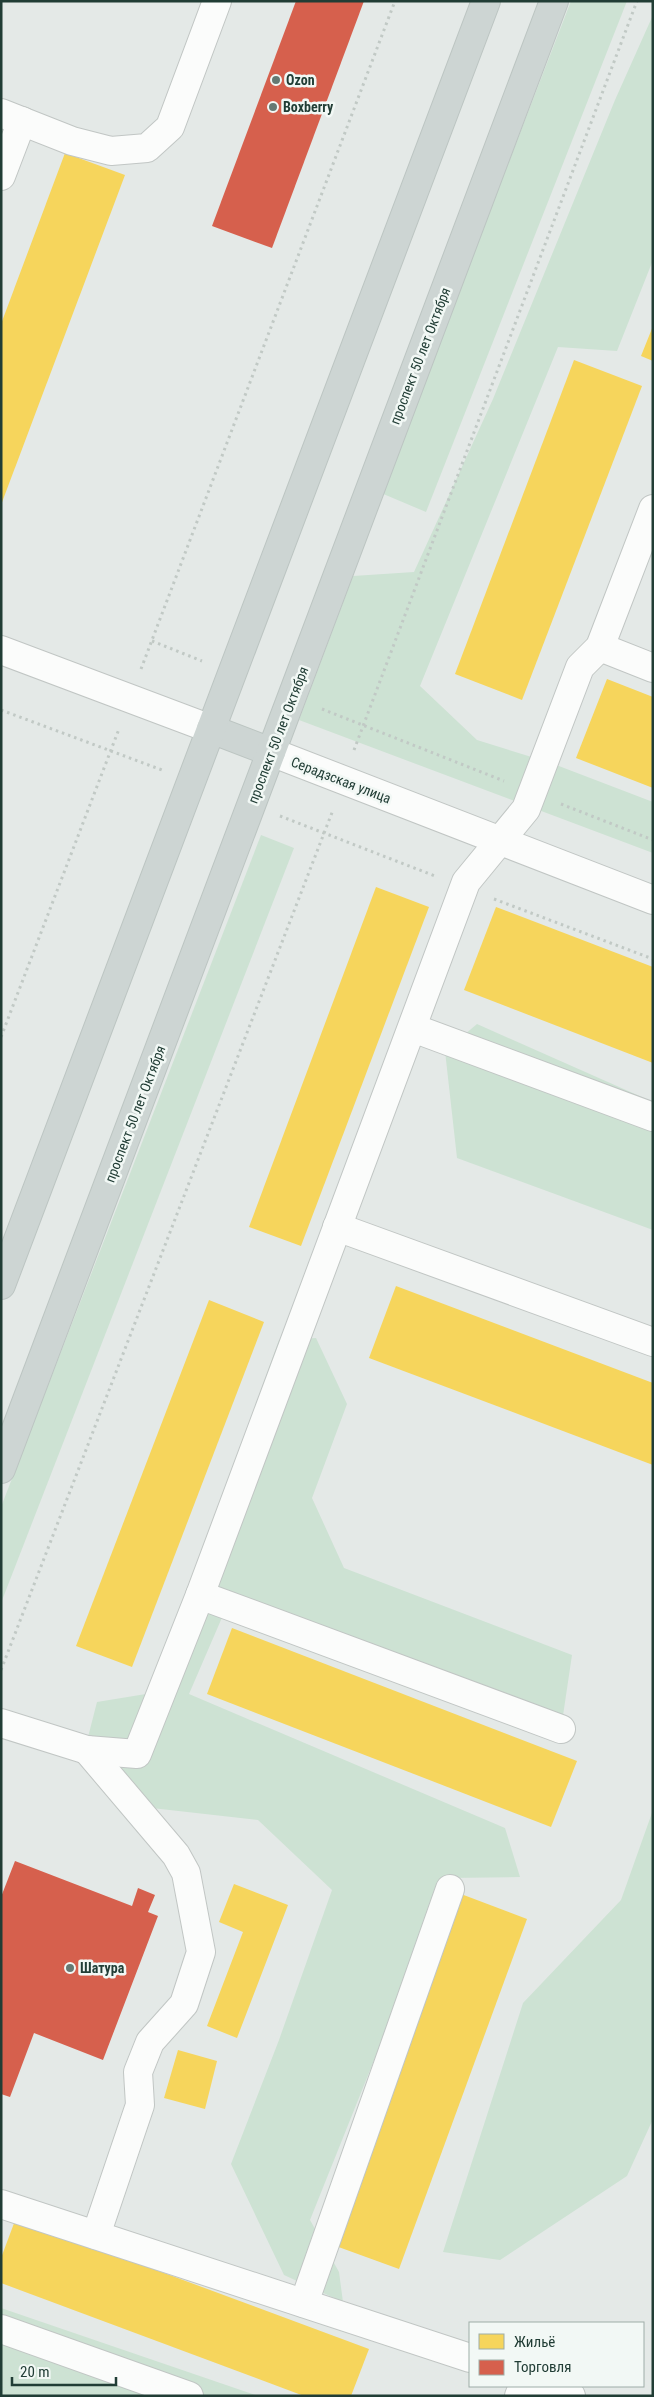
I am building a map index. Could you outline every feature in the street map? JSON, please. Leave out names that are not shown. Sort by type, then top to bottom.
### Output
[{"type":"main road","points":[[1,1285],[486,1]]},
{"type":"main road","name":"проспект 50 лет Октября","points":[[1,1469],[554,1]]},
{"type":"main road","name":"Серадзская улица","points":[[211,729],[271,752]]},
{"type":"street","points":[[1,176],[11,117],[72,141],[111,151],[147,148],[170,127],[217,1]]},
{"type":"street","points":[[1,1723],[87,1750],[137,1754],[200,1594],[466,882],[526,809],[580,666],[600,647],[653,509]]},
{"type":"street","points":[[600,647],[653,668]]},
{"type":"street","name":"Серадзская улица","points":[[1,650],[211,729]]},
{"type":"street","name":"Серадзская улица","points":[[271,752],[653,900]]},
{"type":"street","points":[[413,1028],[653,1117]]},
{"type":"street","points":[[338,1227],[653,1342]]},
{"type":"street","points":[[200,1594],[560,1729]]},
{"type":"street","points":[[87,1750],[176,1855],[186,1873],[201,1952],[184,2004],[150,2042],[138,2072],[140,2105],[96,2235]]},
{"type":"street","points":[[304,2303],[450,1889]]},
{"type":"street","points":[[1,2204],[469,2358]]},
{"type":"street","points":[[1,2329],[189,2396]]},
{"type":"street","points":[[547,2387],[571,2396]]},
{"type":"path","points":[[1,1037],[395,1]]},
{"type":"path","points":[[1,1670],[344,781],[362,726],[637,1]]},
{"type":"green space","points":[[571,1],[627,1],[426,512],[381,493]]},
{"type":"green space","points":[[653,15],[653,260],[617,351],[558,347],[420,686],[477,740],[551,763],[653,802],[653,853],[299,720],[353,576],[414,572],[493,399],[615,100]]},
{"type":"green space","points":[[261,835],[294,848],[1,1603],[1,1507]]},
{"type":"green space","points":[[477,1024],[653,1102],[653,1230],[457,1158],[445,1051]]},
{"type":"green space","points":[[316,1338],[347,1404],[312,1498],[344,1568],[572,1655],[561,1729],[230,1599],[189,1694],[505,1828],[520,1877],[447,1878],[310,2220],[339,2272],[343,2302],[284,2275],[231,2164],[279,2040],[332,1890],[258,1820],[134,1806],[87,1741],[97,1702],[152,1693],[279,1340]]},
{"type":"green space","points":[[653,1810],[653,2119],[627,2176],[500,2260],[443,2252],[523,2003],[621,1900]]},
{"type":"green space","points":[[1,2308],[258,2396],[1,2396]]},
{"type":"building: Жильё","points":[[65,153],[125,175],[1,505],[1,324]]},
{"type":"building: Жильё","points":[[653,326],[653,361],[641,356]]},
{"type":"building: Жильё","points":[[574,360],[642,386],[522,700],[455,674]]},
{"type":"building: Жильё","points":[[607,679],[653,697],[653,788],[576,758]]},
{"type":"building: Жильё","points":[[376,887],[429,907],[301,1246],[249,1227]]},
{"type":"building: Жильё","points":[[496,907],[653,967],[653,1063],[464,990]]},
{"type":"building: Жильё","points":[[396,1286],[653,1383],[653,1465],[369,1358]]},
{"type":"building: Жильё","points":[[209,1300],[264,1322],[132,1667],[76,1646]]},
{"type":"building: Жильё","points":[[232,1628],[577,1761],[551,1827],[207,1694]]},
{"type":"building: Жильё","points":[[234,1884],[288,1905],[237,2038],[207,2026],[243,1932],[219,1922]]},
{"type":"building: Жильё","points":[[461,1894],[527,1919],[399,2269],[333,2245]]},
{"type":"building: Жильё","points":[[178,2050],[217,2061],[205,2109],[164,2098]]},
{"type":"building: Жильё","points":[[16,2218],[369,2349],[351,2396],[304,2396],[1,2283],[1,2258]]},
{"type":"building: Торговля","points":[[296,1],[364,1],[272,248],[212,226]]},
{"type":"building: Торговля","name":"Шатура","points":[[15,1861],[132,1906],[138,1888],[155,1895],[148,1912],[158,1916],[103,2060],[34,2033],[10,2097],[1,2094],[1,1897]]},
{"type":"place","name":"Ozon","points":[[276,80]]},
{"type":"place","name":"Boxberry","points":[[273,107]]},
{"type":"place","name":"Шатура","points":[[70,1968]]}]
